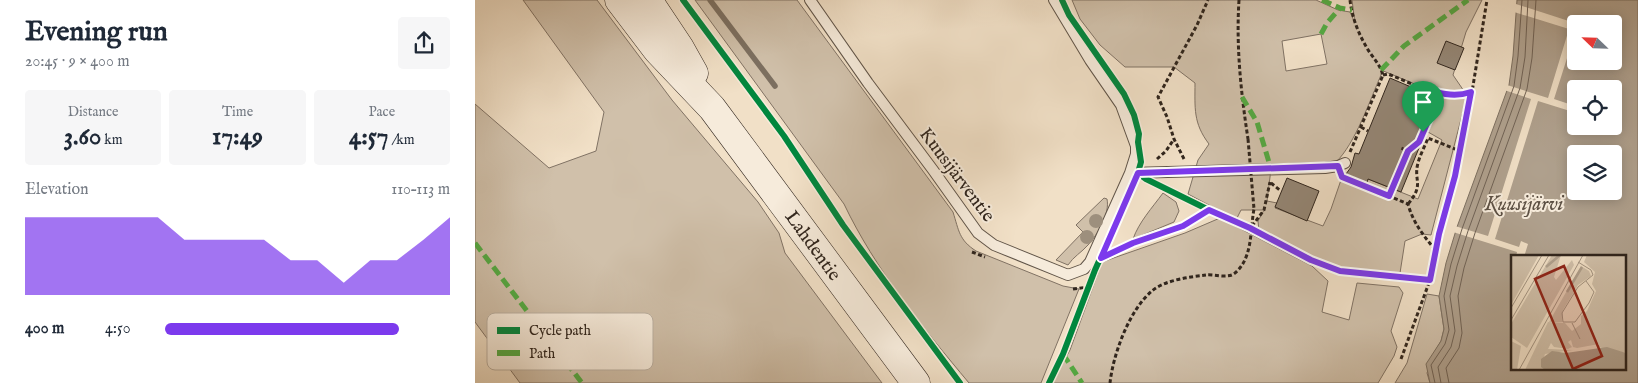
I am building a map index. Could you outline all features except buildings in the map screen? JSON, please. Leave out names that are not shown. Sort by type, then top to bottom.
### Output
[{"type":"main road","name":"Lahdentie","points":[[619,0],[657,50],[712,108],[916,383]]},
{"type":"main road","name":"Lahdentie","points":[[648,0],[679,48],[712,108]]},
{"type":"lane","name":"Kuusijärventie","points":[[810,0],[978,233],[994,245],[1068,275],[1084,269],[1094,255],[1131,170],[1136,154],[1136,146],[1121,105],[1090,60],[1054,0]]},
{"type":"lane","points":[[1131,170],[1189,172],[1341,165]]},
{"type":"path","points":[[1189,172],[1158,97],[1197,25],[1208,0]]},
{"type":"path","points":[[1110,383],[1111,368],[1137,306],[1153,290],[1182,278],[1211,274],[1233,275],[1241,267],[1249,250],[1250,228],[1254,209],[1241,89],[1237,33],[1239,0]]},
{"type":"path","points":[[1350,0],[1352,17],[1356,27],[1367,49],[1378,63],[1383,75],[1354,141]]},
{"type":"path","points":[[1396,367],[1401,359],[1430,280],[1460,151],[1487,0]]},
{"type":"path","points":[[1383,75],[1388,74],[1441,95],[1471,92]]},
{"type":"path","points":[[1389,196],[1408,151],[1419,142],[1438,96],[1422,90],[1421,87]]},
{"type":"path","points":[[1361,127],[1369,131]]},
{"type":"path","points":[[1424,136],[1460,151]]},
{"type":"path","points":[[1408,204],[1414,197],[1419,185],[1417,166],[1428,138]]},
{"type":"path","points":[[1401,148],[1408,151]]},
{"type":"path","points":[[1341,165],[1342,177],[1408,204]]},
{"type":"path","points":[[1250,228],[1265,210],[1271,169]]},
{"type":"path","points":[[1270,182],[1281,191]]},
{"type":"path","points":[[1408,204],[1411,215],[1421,234],[1436,251]]},
{"type":"path","points":[[1205,210],[1250,228],[1311,260],[1340,271],[1430,280]]},
{"type":"path","points":[[1085,296],[1092,278]]},
{"type":"shaded area","points":[[523,0],[597,0],[672,100],[758,202],[779,233],[785,253],[882,383],[520,383],[510,370],[653,370],[653,313],[487,313],[487,338],[475,322],[475,104],[549,168],[596,151],[604,112]]},
{"type":"shaded area","points":[[695,0],[797,0],[953,212],[958,230],[966,243],[976,251],[1063,286],[1079,289],[1041,383],[969,383],[934,341],[885,275],[856,228],[844,204]]},
{"type":"shaded area","points":[[1072,0],[1316,0],[1338,10],[1350,12],[1355,23],[1352,0],[1482,0],[1466,32],[1453,75],[1466,94],[1466,100],[1431,235],[1422,234],[1405,241],[1400,273],[1340,268],[1312,258],[1259,231],[1258,221],[1264,210],[1241,210],[1237,218],[1188,194],[1198,160],[1209,144],[1200,129],[1196,115],[1195,83],[1174,67],[1125,67],[1100,45],[1080,19]],"holes":[[[1321,34],[1327,64],[1286,71],[1282,41]],[[1381,70],[1441,95],[1442,99],[1428,132],[1442,140],[1418,199],[1368,179],[1366,182],[1338,170],[1339,176],[1342,177],[1323,226],[1275,208],[1277,203],[1267,201],[1271,169],[1336,162],[1356,133],[1381,75]]]},
{"type":"shaded area","points":[[1163,193],[1176,202],[1179,211],[1174,222],[1133,239],[1142,221]]},
{"type":"shaded area","points":[[1104,198],[1107,199],[1105,217],[1099,230],[1086,248],[1072,259],[1068,265],[1056,260],[1083,232],[1076,225]]},
{"type":"shaded area","points":[[1220,218],[1312,266],[1328,281],[1322,312],[1349,320],[1357,283],[1399,287],[1403,293],[1391,331],[1397,347],[1394,356],[1378,383],[1052,383],[1070,350],[1102,262],[1185,233]]},
{"type":"shaded area","points":[[1427,294],[1439,296],[1444,329],[1441,341],[1427,373],[1430,383],[1395,383],[1407,363]]},
{"type":"water","name":"Kuusijärvi","points":[[1517,0],[1638,0],[1638,383],[1430,383],[1426,364],[1441,341],[1444,329],[1439,296],[1446,263],[1457,227],[1509,85]]},
{"type":"pier","points":[[1516,4],[1567,20],[1567,28],[1514,12]]},
{"type":"pier","points":[[1567,36],[1567,58],[1554,99],[1567,103],[1567,110],[1538,101],[1495,239],[1519,247],[1521,241],[1528,244],[1525,255],[1516,255],[1517,252],[1453,232],[1455,226],[1488,236],[1531,99],[1504,90],[1507,85],[1548,98]]},
{"type":"waterway","points":[[710,0],[775,86]]},
{"type":"marked path","points":[[1322,0],[1340,8],[1352,10]]},
{"type":"marked path","points":[[1381,70],[1404,46],[1468,0]]},
{"type":"marked path","points":[[1321,34],[1327,23],[1340,8]]},
{"type":"marked path","points":[[1242,97],[1257,122],[1271,169]]},
{"type":"marked path","points":[[475,243],[528,313]]},
{"type":"marked path","points":[[1063,354],[1082,383]]},
{"type":"marked path","points":[[572,370],[582,383]]},
{"type":"cycle path","points":[[683,0],[784,136],[843,225],[960,383]]},
{"type":"cycle path","points":[[1049,383],[1063,354],[1095,270],[1137,176],[1141,162],[1138,142],[1139,134],[1134,115],[1124,94],[1069,15],[1062,0]]},
{"type":"cycle path","points":[[1138,173],[1146,179],[1209,210]]},
{"type":"cycle path","points":[[1101,258],[1133,243],[1183,226],[1209,210]]},
{"type":"route","points":[[1421,87],[1441,95],[1471,92],[1455,176],[1439,234],[1430,280],[1340,271],[1311,260],[1250,228],[1209,210],[1183,226],[1133,243],[1101,258],[1138,173],[1325,168],[1338,166],[1342,177],[1389,196],[1408,151],[1419,142],[1423,132],[1438,96],[1422,90],[1421,87]]}]
